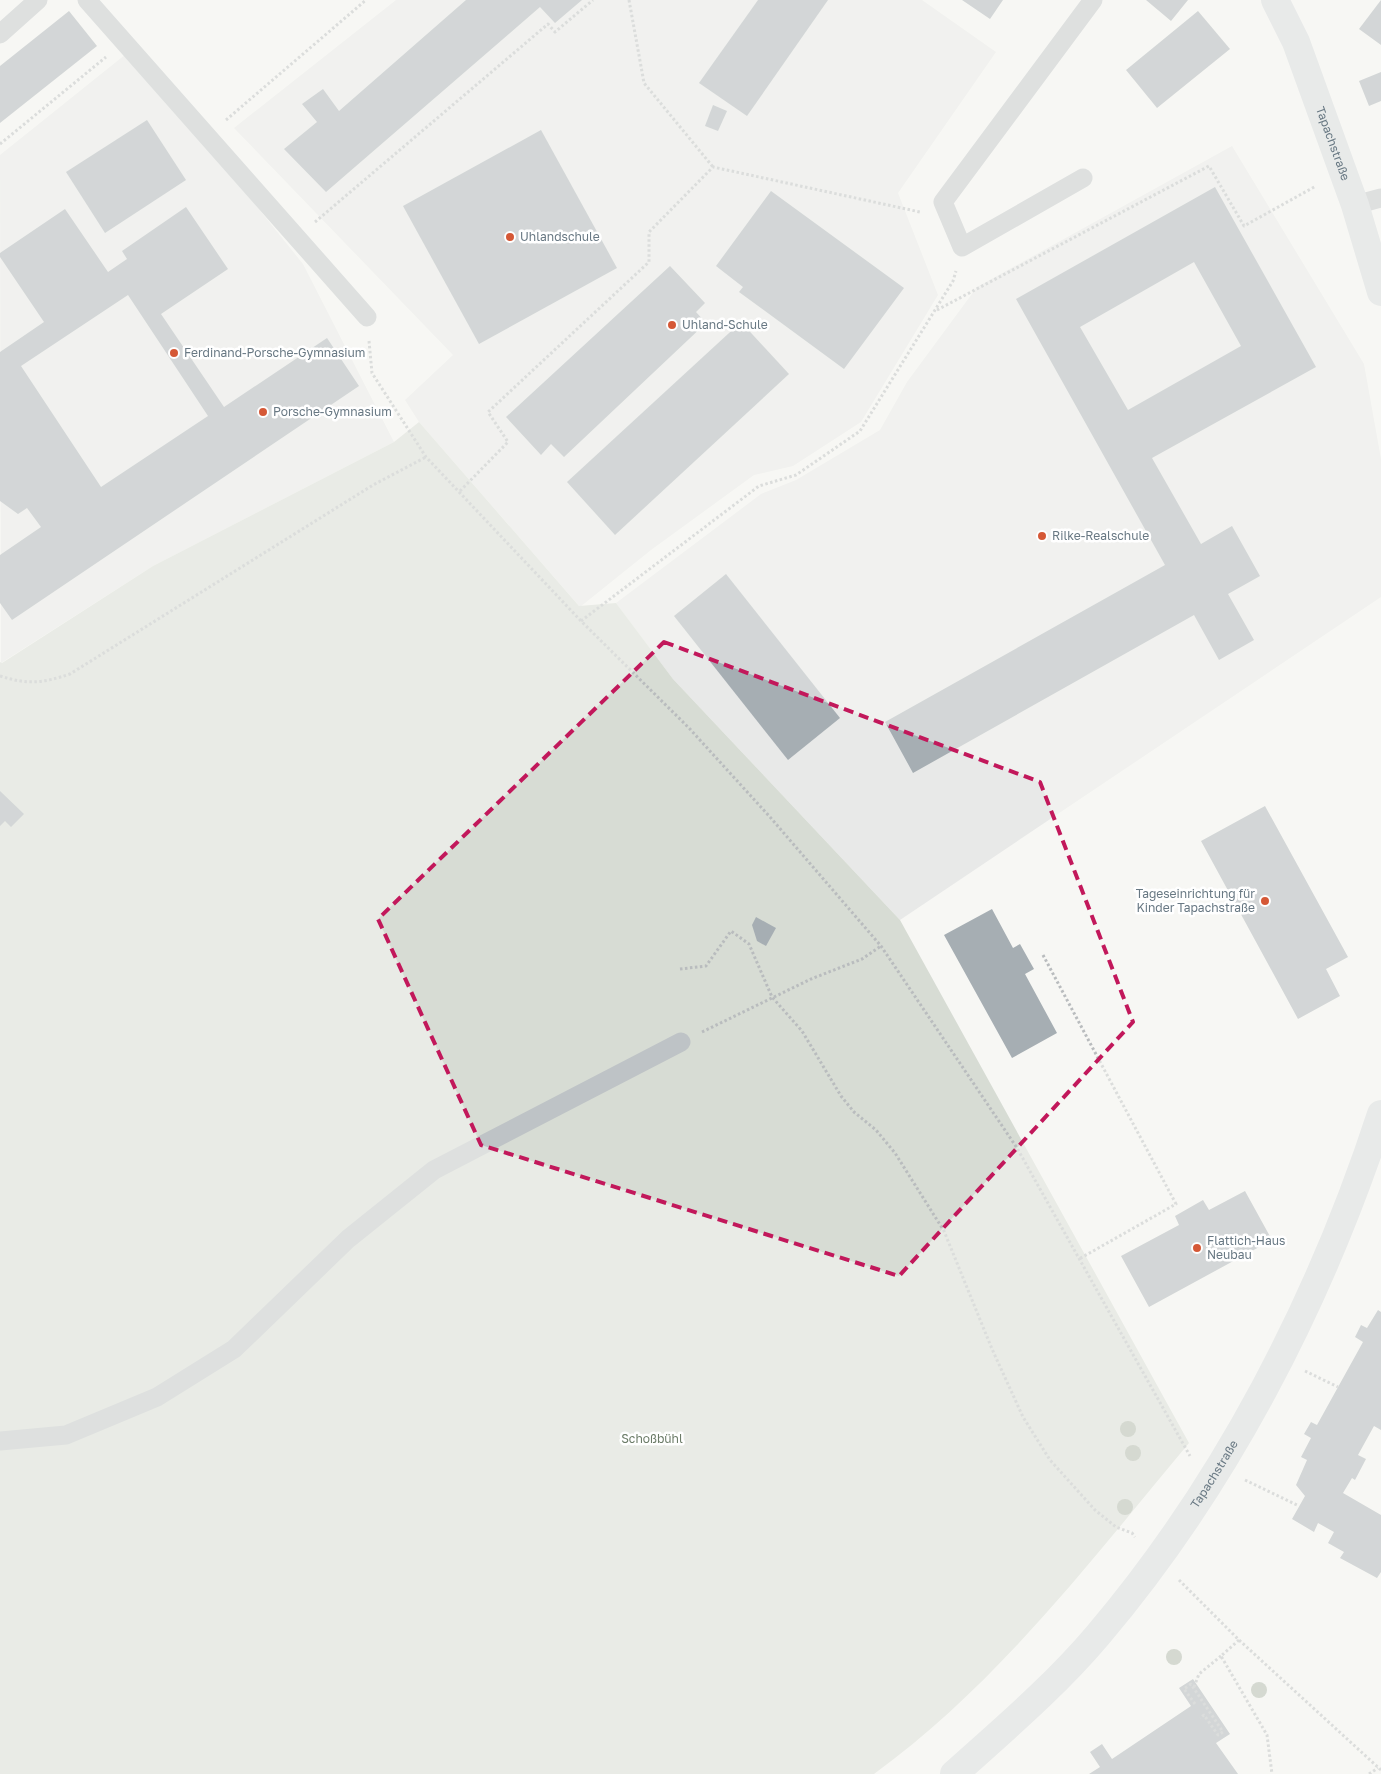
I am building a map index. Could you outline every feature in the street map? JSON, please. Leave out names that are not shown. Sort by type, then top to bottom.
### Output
[{"type":"main road","name":"Tapachstraße","points":[[1275,0],[1296,42],[1355,205],[1381,292]]},
{"type":"main road","name":"Tapachstraße","points":[[954,1774],[1046,1692],[1098,1636],[1158,1560],[1221,1465],[1282,1359],[1367,1157],[1381,1114]]},
{"type":"lane","points":[[0,34],[38,0]]},
{"type":"lane","points":[[87,0],[367,317]]},
{"type":"lane","points":[[1083,178],[962,247],[943,202],[1093,0]]},
{"type":"lane","points":[[1355,205],[1381,198]]},
{"type":"lane","points":[[0,1441],[66,1435],[157,1398],[234,1349],[348,1239],[434,1170],[681,1042]]},
{"type":"path","points":[[209,136],[366,0]]},
{"type":"path","points":[[297,237],[548,24],[555,32],[593,0]]},
{"type":"path","points":[[629,0],[644,82],[713,167],[918,212],[943,202]]},
{"type":"path","points":[[0,144],[125,41]]},
{"type":"path","points":[[935,311],[1209,166],[1244,226],[1316,186]]},
{"type":"path","points":[[460,491],[508,442],[488,412],[650,262],[649,232],[713,167]]},
{"type":"path","points":[[581,620],[759,486],[796,475],[860,431],[953,282],[962,247]]},
{"type":"path","points":[[367,317],[372,373],[426,457],[581,620],[688,728],[770,816],[881,946],[1017,1148],[1190,1456]]},
{"type":"path","points":[[0,676],[19,682],[44,683],[70,674],[373,485],[426,457]]},
{"type":"path","points":[[680,969],[706,966],[731,931],[749,944],[772,997],[802,1031],[841,1096],[854,1112],[876,1130],[895,1153],[944,1231],[992,1349],[1023,1417],[1050,1460],[1095,1510],[1116,1527],[1132,1533]]},
{"type":"path","points":[[681,1042],[772,997],[862,959],[881,946]]},
{"type":"path","points":[[1043,955],[1176,1204],[1079,1259]]},
{"type":"path","points":[[1282,1359],[1338,1387]]},
{"type":"path","points":[[1221,1465],[1250,1483],[1299,1506]]},
{"type":"path","points":[[1158,1560],[1238,1640],[1380,1769],[1369,1774]]},
{"type":"path","points":[[1194,1687],[1199,1674],[1238,1640]]},
{"type":"path","points":[[1221,1656],[1267,1735],[1272,1774]]},
{"type":"path","points":[[1195,1704],[1184,1688],[1191,1684],[1223,1732],[1218,1736],[1204,1715],[1200,1718]]},
{"type":"highlighted area","points":[[664,642],[1040,782],[1133,1022],[899,1276],[481,1145],[378,919]]},
{"type":"shaded area","name":"Uhland-Schule","points":[[396,0],[922,0],[996,52],[898,193],[938,295],[861,422],[793,466],[754,475],[651,550],[580,607],[419,422],[405,400],[453,355],[234,128]]},
{"type":"shaded area","name":"Ferdinand-Porsche-Gymnasium","points":[[131,50],[303,264],[394,442],[153,566],[1,663],[0,155]]},
{"type":"shaded area","name":"Rilke-Realschule","points":[[1232,146],[1364,364],[1381,459],[1381,597],[900,920],[673,679],[616,603],[761,494],[796,480],[880,430],[907,382],[977,287]]},
{"type":"green space","name":"Schoßbühl","points":[[419,422],[579,606],[616,603],[673,679],[900,920],[1189,1443],[1079,1575],[1003,1660],[962,1701],[919,1739],[874,1774],[0,1774],[0,662],[2,663],[153,566],[394,442]]},
{"type":"building","points":[[466,0],[582,0],[555,23],[540,7],[326,192],[284,149],[317,122],[302,104],[323,89],[339,111]]},
{"type":"building","points":[[758,0],[828,0],[747,116],[699,83]]},
{"type":"building","points":[[962,0],[1003,0],[990,19]]},
{"type":"building","points":[[1146,0],[1188,0],[1171,21]]},
{"type":"building","points":[[1381,0],[1381,45],[1359,29]]},
{"type":"building","points":[[69,11],[97,46],[0,123],[0,66]]},
{"type":"building","points":[[1198,11],[1230,49],[1157,108],[1126,70]]},
{"type":"building","points":[[1381,72],[1381,101],[1369,106],[1359,81]]},
{"type":"building","points":[[713,105],[727,111],[718,131],[705,126]]},
{"type":"building","points":[[147,120],[186,180],[105,233],[66,172]]},
{"type":"building","name":"Uhlandschule","points":[[541,130],[617,268],[479,344],[403,206]]},
{"type":"building","points":[[1215,187],[1316,367],[1152,458],[1201,544],[1232,526],[1260,576],[1228,594],[1254,640],[1219,660],[1194,615],[913,773],[885,722],[1165,565],[1016,299]],"holes":[[[1194,262],[1241,346],[1128,410],[1080,327]]]},
{"type":"building","points":[[771,191],[904,288],[844,369],[739,292],[743,287],[716,266]]},
{"type":"building","name":"Porsche-Gymnasium","points":[[186,207],[228,269],[161,314],[224,407],[327,338],[359,386],[12,620],[0,603],[0,555],[41,527],[27,508],[18,514],[0,501],[0,352],[44,322],[0,257],[0,253],[65,209],[108,272],[127,259],[122,251]],"holes":[[[128,295],[208,416],[101,487],[21,366]]]},
{"type":"building","points":[[670,266],[705,303],[696,312],[706,323],[564,457],[551,444],[541,455],[506,417]]},
{"type":"building","points":[[741,322],[789,374],[615,535],[567,482]]},
{"type":"building","points":[[726,574],[840,718],[788,760],[674,616]]},
{"type":"building","points":[[0,791],[24,814],[11,827],[5,821],[0,826]]},
{"type":"building","points":[[1265,806],[1348,957],[1326,969],[1340,996],[1298,1019],[1201,841]]},
{"type":"building","points":[[992,909],[1013,948],[1020,944],[1034,969],[1025,974],[1057,1033],[1012,1058],[944,935]]},
{"type":"building","points":[[756,917],[776,928],[766,946],[757,941],[752,925]]},
{"type":"building","name":"Flattich-Haus Neubau","points":[[1245,1191],[1272,1240],[1149,1307],[1121,1256],[1179,1225],[1175,1216],[1203,1200],[1209,1210]]},
{"type":"building","points":[[1378,1310],[1381,1312],[1381,1430],[1374,1426],[1358,1455],[1366,1459],[1355,1480],[1352,1478],[1343,1493],[1381,1515],[1381,1572],[1377,1578],[1340,1558],[1344,1552],[1328,1543],[1334,1532],[1318,1523],[1314,1532],[1292,1519],[1305,1496],[1296,1485],[1307,1460],[1301,1457],[1311,1438],[1304,1434],[1311,1422],[1317,1425],[1363,1342],[1355,1337],[1361,1325],[1367,1328]]},
{"type":"building","points":[[1193,1679],[1230,1734],[1216,1743],[1238,1774],[1089,1774],[1100,1767],[1090,1752],[1102,1744],[1112,1759],[1191,1706],[1179,1688]]},
{"type":"place","name":"Uhlandschule","points":[[510,237]]},
{"type":"place","name":"Uhland-Schule","points":[[672,325]]},
{"type":"place","name":"Ferdinand-Porsche-Gymnasium","points":[[174,353]]},
{"type":"place","name":"Porsche-Gymnasium","points":[[263,412]]},
{"type":"place","name":"Rilke-Realschule","points":[[1042,536]]},
{"type":"place","name":"Tageseinrichtung für Kinder Tapachstraße","points":[[1265,901]]},
{"type":"place","name":"Flattich-Haus Neubau","points":[[1197,1248]]}]
